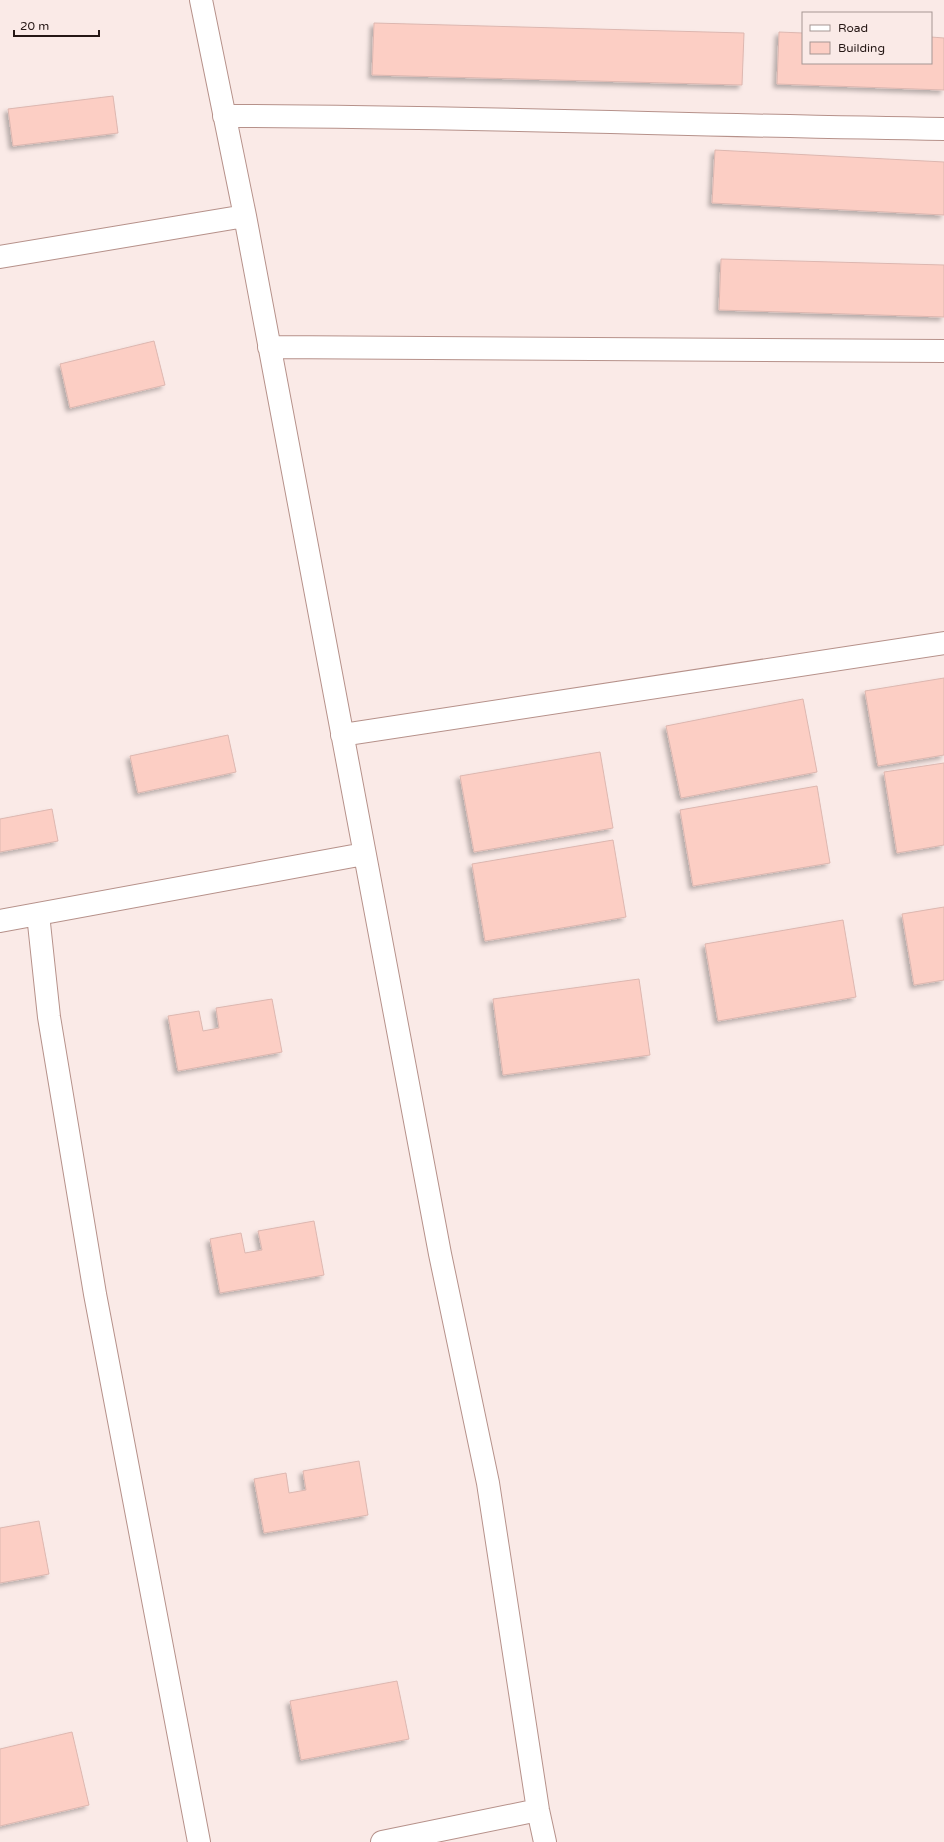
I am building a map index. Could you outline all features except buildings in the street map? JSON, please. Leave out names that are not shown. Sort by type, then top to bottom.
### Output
[{"type":"street","points":[[201,0],[270,347],[440,1254],[488,1483],[538,1810],[545,1842]]},
{"type":"street","points":[[224,116],[374,116],[761,127],[944,129]]},
{"type":"street","points":[[0,257],[245,216]]},
{"type":"street","points":[[270,347],[944,351]]},
{"type":"street","points":[[342,735],[944,643]]},
{"type":"street","points":[[0,921],[364,854]]},
{"type":"street","points":[[38,914],[50,1018],[95,1294],[199,1842]]},
{"type":"street","points":[[382,1842],[538,1810]]}]
